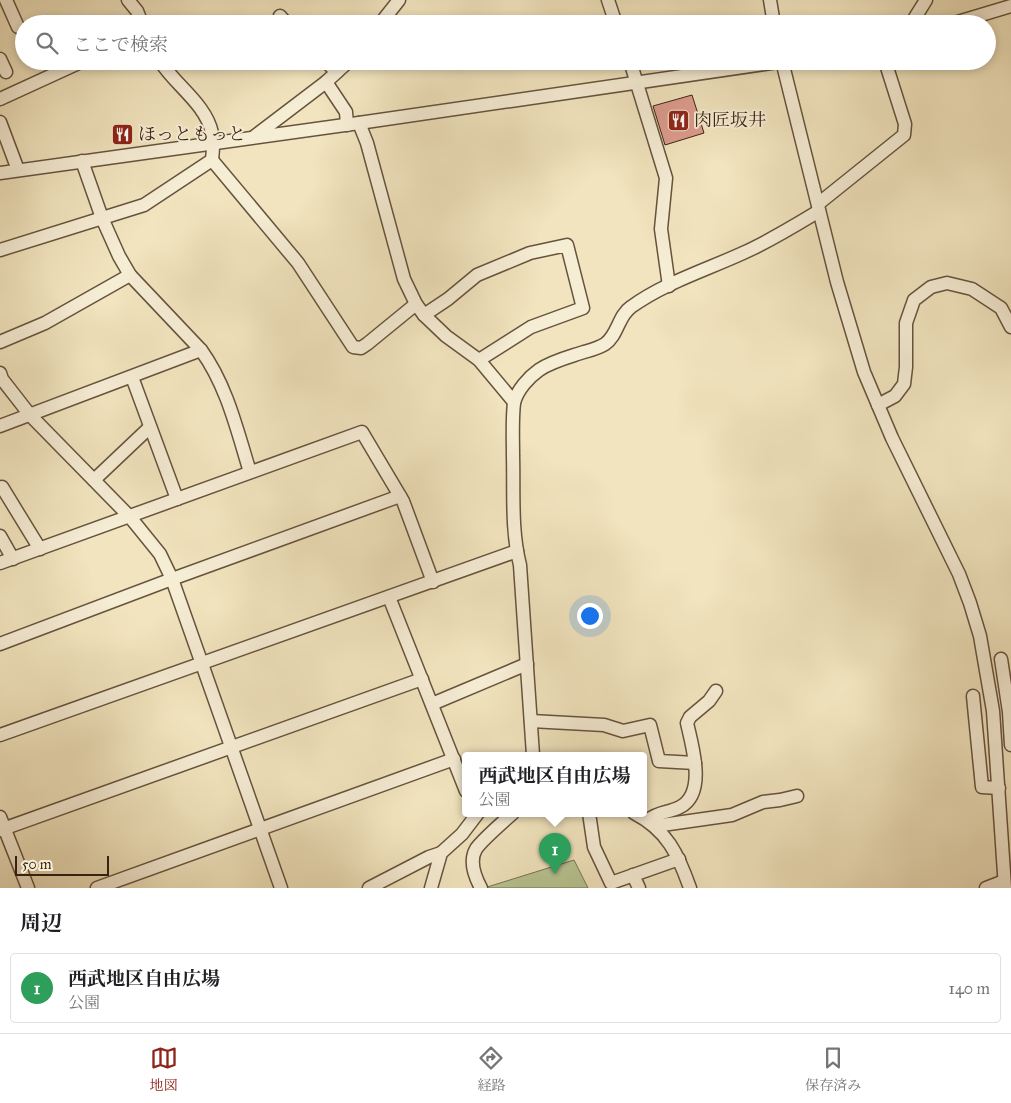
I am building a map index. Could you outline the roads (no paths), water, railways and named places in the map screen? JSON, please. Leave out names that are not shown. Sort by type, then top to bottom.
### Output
[{"type":"street","points":[[6,0],[15,20]]},
{"type":"street","points":[[128,0],[139,15]]},
{"type":"street","points":[[387,15],[399,0]]},
{"type":"street","points":[[608,0],[613,15]]},
{"type":"street","points":[[770,0],[772,15]]},
{"type":"street","points":[[917,15],[926,0]]},
{"type":"street","points":[[981,15],[1011,6]]},
{"type":"street","points":[[0,59],[6,72]]},
{"type":"street","points":[[0,99],[63,70]]},
{"type":"street","points":[[168,70],[202,111],[212,131],[214,142],[212,160],[298,263],[353,348],[361,348],[368,344],[416,304]]},
{"type":"street","points":[[633,70],[666,178],[661,229],[669,286]]},
{"type":"street","points":[[0,173],[723,70]]},
{"type":"street","points":[[785,70],[819,208],[864,372],[892,438],[959,574],[980,636],[994,711],[1004,884],[986,888]]},
{"type":"street","points":[[533,752],[520,565],[514,513],[514,402],[522,387],[540,369],[556,361],[600,347],[612,336],[624,313],[631,307],[669,286],[766,242],[819,208],[904,135],[905,124],[888,70]]},
{"type":"street","points":[[253,137],[337,72]]},
{"type":"street","points":[[326,82],[367,143],[404,279],[416,304],[424,315],[446,336],[479,360],[514,402]]},
{"type":"street","points":[[0,122],[18,170]]},
{"type":"street","points":[[0,250],[144,205],[212,160]]},
{"type":"street","points":[[82,161],[102,218],[130,275],[201,350],[222,387],[250,472]]},
{"type":"street","points":[[424,315],[448,299],[477,275],[530,254],[567,245],[583,308],[531,327],[479,360]]},
{"type":"street","points":[[0,342],[45,323],[130,275]]},
{"type":"street","points":[[878,405],[895,396],[904,384],[906,323],[914,300],[931,287],[947,283],[972,288],[1001,308],[1011,327]]},
{"type":"street","points":[[0,426],[201,350]]},
{"type":"street","points":[[0,373],[2,379],[30,415],[130,517],[160,554],[172,579],[281,888]]},
{"type":"street","points":[[132,377],[178,499]]},
{"type":"street","points":[[94,480],[150,427]]},
{"type":"street","points":[[0,563],[362,432],[400,496],[433,582]]},
{"type":"street","points":[[0,488],[2,487],[40,549]]},
{"type":"street","points":[[0,644],[400,496]]},
{"type":"street","points":[[0,536],[13,559]]},
{"type":"street","points":[[0,735],[517,551]]},
{"type":"street","points":[[389,597],[462,780]]},
{"type":"street","points":[[1001,659],[1011,745]]},
{"type":"street","points":[[432,704],[527,664]]},
{"type":"street","points":[[28,888],[2,825],[231,748],[422,680]]},
{"type":"street","points":[[652,823],[656,814],[680,808],[691,799],[695,784],[695,763],[687,723],[709,701],[716,690]]},
{"type":"street","points":[[973,696],[982,787],[998,785],[1011,780]]},
{"type":"street","points":[[531,721],[604,725],[623,731],[650,725],[659,760],[695,763]]},
{"type":"street","points":[[97,888],[454,759]]},
{"type":"street","points":[[652,823],[732,815],[763,802],[797,796]]},
{"type":"street","points":[[369,888],[421,861],[441,853],[462,834],[474,817]]},
{"type":"street","points":[[481,888],[473,867],[476,849],[509,817]]},
{"type":"street","points":[[590,817],[594,847],[611,883],[679,859]]},
{"type":"street","points":[[641,817],[652,823],[668,841],[679,859],[690,888]]},
{"type":"street","points":[[431,888],[441,853]]},
{"type":"street","points":[[632,875],[639,888]]},
{"type":"place","name":"肉匠坂井","points":[[678,120]]},
{"type":"place","name":"ほっともっと","points":[[122,134]]},
{"type":"place","name":"西武地区自由広場","points":[[555,874]]}]
